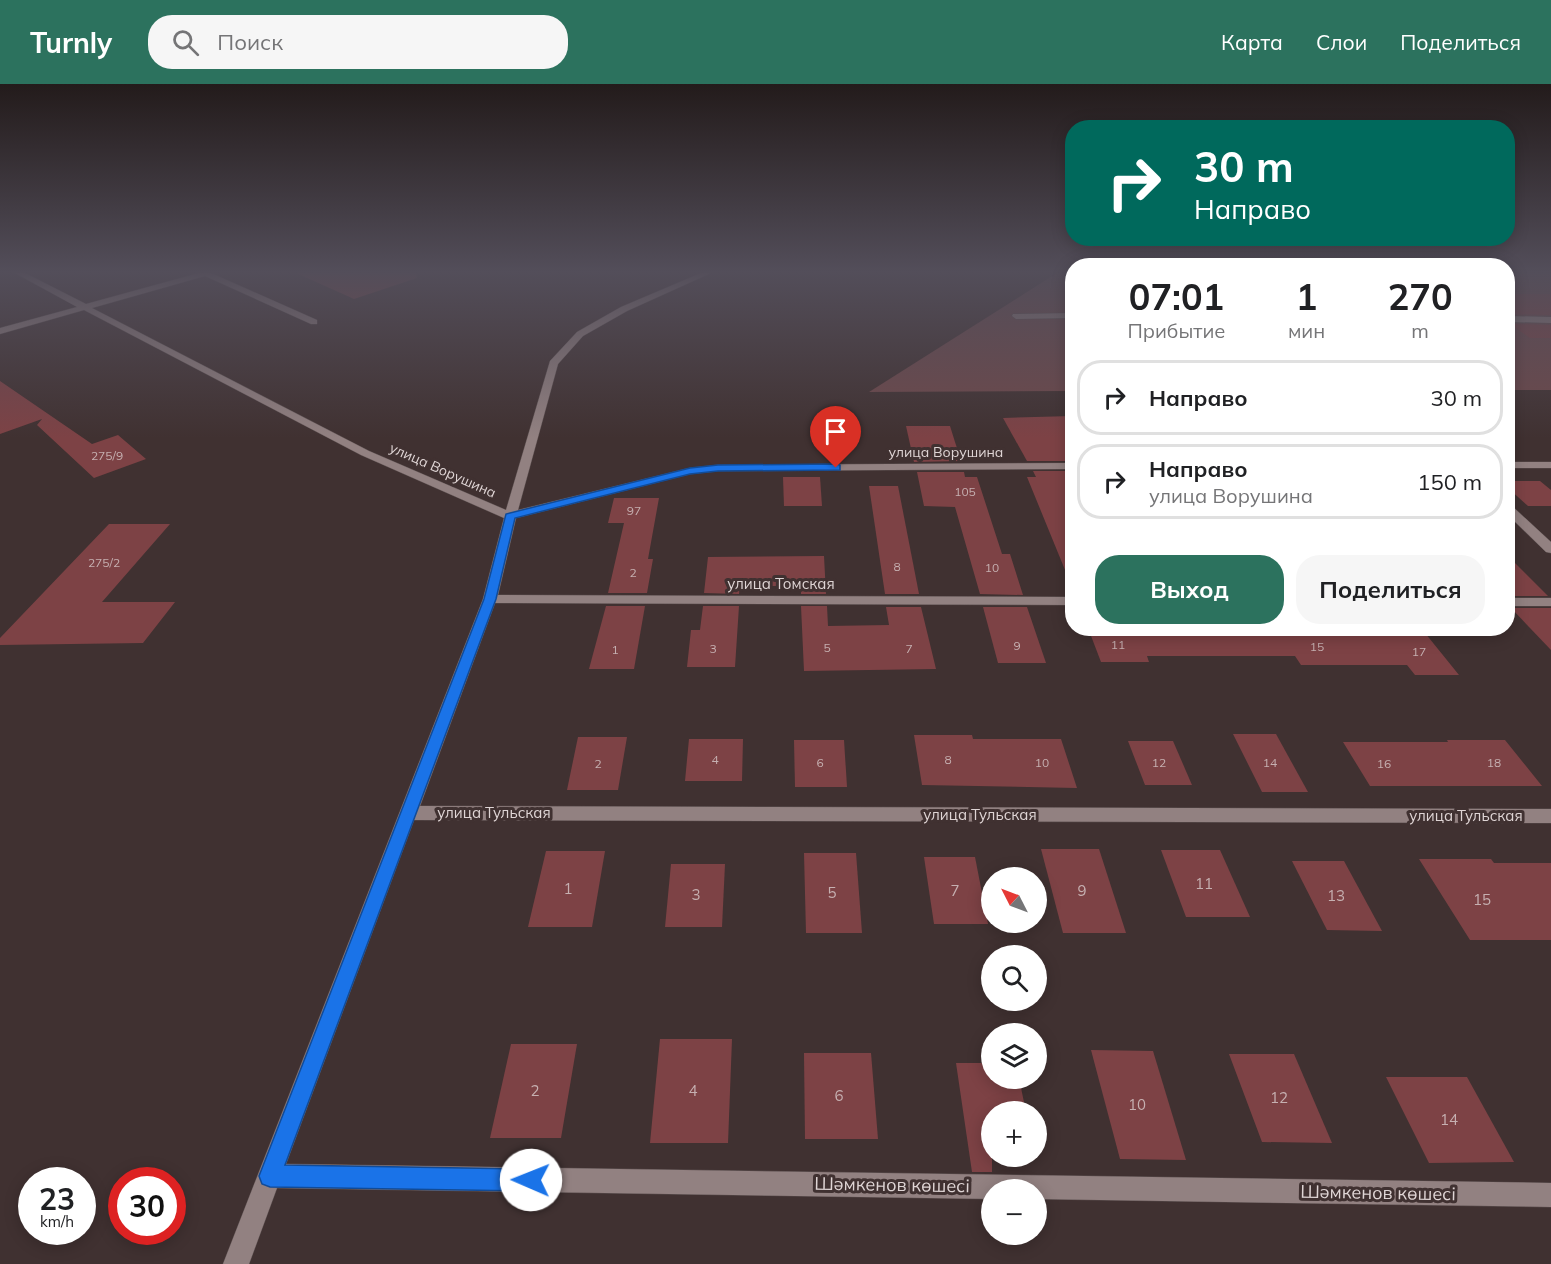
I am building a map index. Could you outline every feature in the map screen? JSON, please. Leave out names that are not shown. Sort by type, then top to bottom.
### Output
[{"type":"street","name":"улица Ворушина","points":[[126,328],[365,453],[510,516],[690,471],[718,468],[1065,466]]},
{"type":"street","points":[[236,1264],[490,599],[510,516],[553,363],[580,334],[590,328]]},
{"type":"street","points":[[1515,465],[1551,465]]},
{"type":"street","points":[[1515,516],[1551,549]]},
{"type":"street","name":"улица Томская","points":[[490,599],[1065,601]]},
{"type":"street","points":[[1515,602],[1551,602]]},
{"type":"street","name":"улица Тульская","points":[[409,813],[1551,816]]},
{"type":"street","name":"Шәмкенов көшесі","points":[[270,1176],[1551,1195]]},
{"type":"shaded area","points":[[970,328],[1065,328],[1065,391],[869,392]]},
{"type":"shaded area","points":[[1515,328],[1551,328],[1551,390],[1515,390]]},
{"type":"building","points":[[1516,328],[1551,328],[1551,338],[1530,338]]},
{"type":"building","points":[[0,381],[92,444],[118,435],[146,459],[94,478],[37,425],[42,419],[0,434]]},
{"type":"building","points":[[1065,416],[1065,461],[1027,461],[1003,418]]},
{"type":"building","points":[[906,426],[950,426],[961,461],[914,462]]},
{"type":"building","points":[[1033,471],[1065,471],[1065,570],[1027,477],[1036,477]]},
{"type":"building","points":[[917,472],[964,472],[965,477],[977,477],[1002,554],[1010,554],[1023,595],[980,594],[955,507],[924,506]]},
{"type":"building","points":[[783,477],[820,477],[822,506],[784,506]]},
{"type":"building","points":[[1515,481],[1540,481],[1551,490],[1551,506],[1528,506],[1515,494]]},
{"type":"building","points":[[869,486],[898,486],[919,594],[885,594]]},
{"type":"building","points":[[614,498],[659,498],[648,559],[653,559],[647,593],[608,593],[624,523],[608,523]]},
{"type":"building","points":[[109,524],[170,524],[102,602],[175,602],[143,643],[0,645],[0,638]]},
{"type":"building","points":[[824,556],[826,594],[801,594],[801,587],[791,586],[740,586],[739,594],[704,593],[708,557]]},
{"type":"building","points":[[1515,563],[1548,596],[1515,596]]},
{"type":"building","points":[[606,606],[645,606],[634,669],[589,669]]},
{"type":"building","points":[[703,606],[739,606],[735,667],[687,667],[691,630],[700,630]]},
{"type":"building","points":[[801,606],[827,606],[828,626],[889,625],[886,607],[921,607],[936,669],[804,671]]},
{"type":"building","points":[[983,607],[1027,607],[1046,663],[998,663]]},
{"type":"building","points":[[1515,608],[1551,608],[1551,650],[1515,612]]},
{"type":"building","points":[[1091,636],[1427,636],[1459,675],[1415,675],[1407,665],[1301,665],[1295,656],[1147,656],[1149,662],[1101,662]]},
{"type":"building","points":[[1233,734],[1276,734],[1308,792],[1262,792]]},
{"type":"building","points":[[914,735],[972,735],[973,739],[1061,739],[1077,788],[922,785]]},
{"type":"building","points":[[578,737],[627,737],[618,790],[567,790]]},
{"type":"building","points":[[689,739],[743,739],[742,781],[685,781]]},
{"type":"building","points":[[794,740],[844,740],[847,787],[795,787]]},
{"type":"building","points":[[1447,740],[1505,740],[1542,786],[1370,786],[1343,742],[1448,742]]},
{"type":"building","points":[[1128,741],[1173,741],[1192,785],[1145,785]]},
{"type":"building","points":[[1041,849],[1099,849],[1126,933],[1063,933]]},
{"type":"building","points":[[1161,850],[1220,850],[1250,917],[1186,917]]},
{"type":"building","points":[[546,851],[605,851],[592,927],[528,927]]},
{"type":"building","points":[[804,853],[856,853],[862,933],[806,933]]},
{"type":"building","points":[[924,857],[975,857],[981,888],[981,924],[934,924]]},
{"type":"building","points":[[1419,859],[1491,859],[1494,863],[1551,863],[1551,940],[1470,940]]},
{"type":"building","points":[[1292,861],[1344,861],[1382,931],[1327,930]]},
{"type":"building","points":[[671,864],[725,864],[722,927],[665,927]]},
{"type":"building","points":[[660,1039],[732,1039],[728,1143],[650,1143]]},
{"type":"building","points":[[511,1044],[577,1044],[561,1138],[490,1138]]},
{"type":"building","points":[[1091,1050],[1153,1051],[1186,1160],[1120,1159]]},
{"type":"building","points":[[804,1053],[871,1053],[878,1139],[805,1139]]},
{"type":"building","points":[[1229,1054],[1294,1054],[1332,1143],[1262,1142]]},
{"type":"building","points":[[956,1063],[981,1063],[981,1089],[1021,1089],[1024,1101],[981,1101],[981,1167],[992,1167],[992,1172],[972,1172]]},
{"type":"building","points":[[1386,1077],[1467,1077],[1514,1162],[1429,1163]]},
{"type":"route","points":[[531,1180],[270,1176],[490,599],[510,516],[690,471],[718,468],[836,468]]}]
